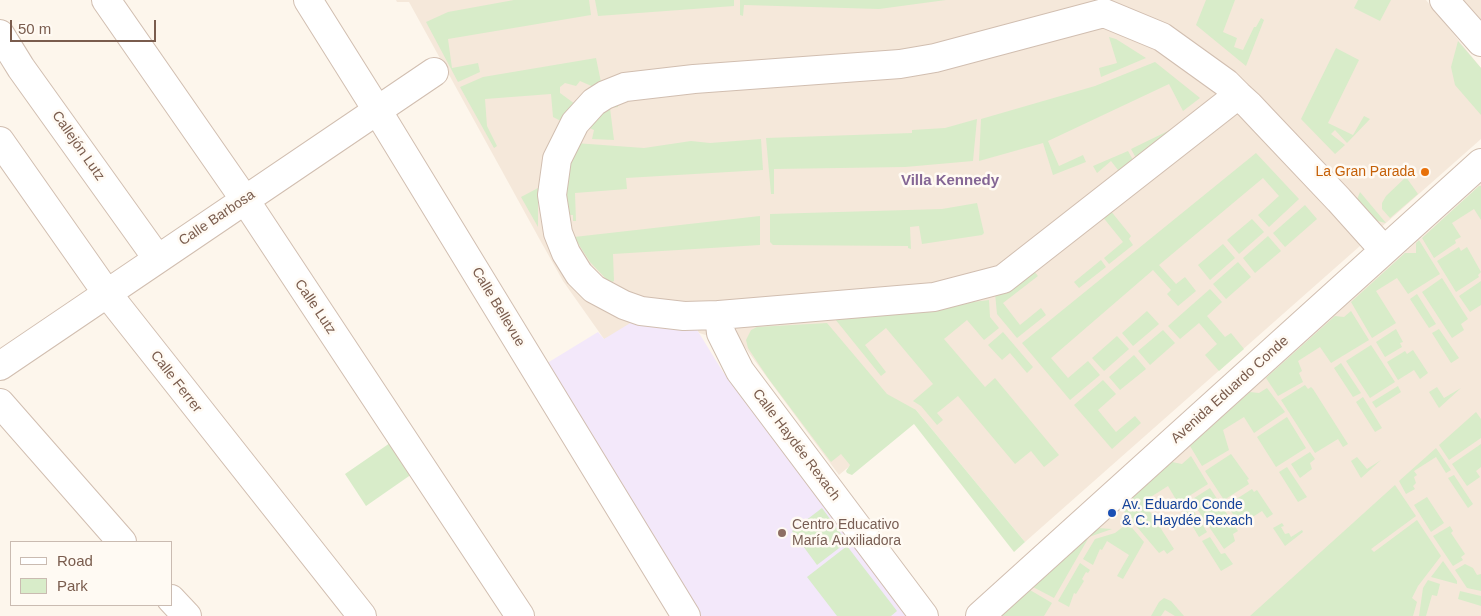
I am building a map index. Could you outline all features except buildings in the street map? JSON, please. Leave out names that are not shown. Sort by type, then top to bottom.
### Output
[{"type":"street","name":"Calle Lutz","points":[[106,0],[244,200],[520,616]]},
{"type":"street","name":"Calle Bellevue","points":[[308,0],[686,616]]},
{"type":"street","points":[[1444,0],[1481,42]]},
{"type":"street","points":[[1238,95],[1004,279],[934,297],[719,315],[684,316],[656,313],[624,305],[594,289],[579,274],[566,253],[558,233],[552,195],[554,176],[565,139],[575,123],[594,102],[625,87],[760,73],[900,64],[935,58],[1102,7],[1162,37],[1204,65],[1238,95],[1384,250]]},
{"type":"street","name":"Callejón Lutz","points":[[0,34],[21,68],[158,258]]},
{"type":"street","name":"Calle Barbosa","points":[[0,366],[106,292],[434,72]]},
{"type":"street","name":"Calle Ferrer","points":[[0,141],[106,292],[362,616]]},
{"type":"street","name":"Avenida Eduardo Conde","points":[[980,616],[1481,163]]},
{"type":"street","name":"Calle Haydée Rexach","points":[[719,315],[721,333],[740,371],[924,616]]},
{"type":"street","points":[[0,403],[121,541]]},
{"type":"street","points":[[172,600],[186,616]]},
{"type":"shaded area","points":[[396,0],[1426,0],[1481,68],[1481,139],[1025,542],[916,410],[839,475],[744,346],[699,333],[696,328],[604,339],[563,281],[409,2],[397,2]]},
{"type":"shaded area","points":[[1457,0],[1481,0],[1481,26]]},
{"type":"shaded area","points":[[1481,184],[1481,616],[1000,616],[1172,462]]},
{"type":"shaded area","points":[[637,319],[696,328],[723,372],[906,616],[699,616],[544,365],[598,332],[604,339]]},
{"type":"green space","points":[[514,0],[589,0],[591,15],[448,39],[452,68],[478,63],[480,72],[458,82],[426,22],[448,12]]},
{"type":"green space","points":[[595,0],[734,0],[734,6],[598,16]]},
{"type":"green space","points":[[740,0],[946,0],[879,9],[744,5],[743,16],[740,15]]},
{"type":"green space","points":[[1206,0],[1235,0],[1223,32],[1237,38],[1234,47],[1243,50],[1254,27],[1256,27],[1261,18],[1264,20],[1246,66],[1196,25]]},
{"type":"green space","points":[[1358,0],[1391,0],[1380,21],[1354,8]]},
{"type":"green space","points":[[1109,37],[1116,39],[1146,58],[1101,77],[1099,68],[1117,63]]},
{"type":"green space","points":[[1458,41],[1481,68],[1481,115],[1455,85],[1451,67]]},
{"type":"green space","points":[[1336,48],[1359,60],[1328,123],[1353,135],[1364,116],[1370,119],[1347,143],[1335,130],[1331,134],[1345,145],[1335,154],[1301,119]]},
{"type":"green space","points":[[596,58],[601,82],[596,88],[580,81],[576,86],[565,83],[560,87],[560,93],[575,104],[561,121],[553,117],[551,94],[485,99],[487,126],[497,146],[494,148],[460,87],[483,77]]},
{"type":"green space","points":[[1155,62],[1200,98],[1183,111],[1169,84],[1048,141],[1059,166],[1083,155],[1086,162],[1053,175],[1043,143],[979,161],[981,119],[1095,86]]},
{"type":"green space","points":[[618,100],[618,107],[610,108],[614,140],[592,139],[594,130],[585,126]]},
{"type":"green space","points":[[977,119],[973,161],[905,167],[774,169],[774,194],[771,194],[766,138],[912,133],[912,130],[945,128]]},
{"type":"green space","points":[[1170,130],[1136,158],[1131,149]]},
{"type":"green space","points":[[761,139],[763,170],[626,178],[627,189],[575,193],[576,221],[573,221],[573,215],[567,215],[561,194],[575,143],[644,148],[691,141],[710,143]]},
{"type":"green space","points":[[1128,151],[1133,160],[1098,189],[1118,170],[1111,161],[1097,173],[1093,166]]},
{"type":"green space","points":[[1256,153],[1299,199],[1269,227],[1258,215],[1279,196],[1263,178],[1159,265],[1176,284],[1185,277],[1196,291],[1178,306],[1167,294],[1171,290],[1153,270],[1051,358],[1068,378],[1088,361],[1100,375],[1070,400],[1022,343]]},
{"type":"green space","points":[[1406,177],[1418,194],[1390,218],[1382,209],[1382,203],[1386,196]]},
{"type":"green space","points":[[1481,186],[1481,220],[1474,209],[1452,223],[1461,237],[1455,240],[1456,243],[1434,258],[1422,238]]},
{"type":"green space","points":[[538,188],[538,227],[521,197]]},
{"type":"green space","points":[[1360,192],[1386,223],[1373,220],[1356,202]]},
{"type":"green space","points":[[977,203],[984,233],[982,235],[922,244],[919,226],[910,227],[911,249],[908,246],[773,245],[770,242],[770,214],[942,209]]},
{"type":"green space","points":[[1305,205],[1317,219],[1285,247],[1273,233]]},
{"type":"green space","points":[[1110,210],[1131,236],[1129,239],[1133,245],[1109,264],[1104,258],[1123,242],[1102,216]]},
{"type":"green space","points":[[760,216],[760,245],[613,254],[614,281],[610,283],[590,262],[574,237]]},
{"type":"green space","points":[[1252,219],[1264,232],[1239,254],[1227,240]]},
{"type":"green space","points":[[1268,236],[1281,251],[1255,273],[1243,258]]},
{"type":"green space","points":[[1419,240],[1440,274],[1408,294],[1397,278],[1376,291],[1396,323],[1372,338],[1351,302],[1405,253],[1416,253],[1416,243]]},
{"type":"green space","points":[[1223,244],[1235,258],[1210,280],[1198,265]]},
{"type":"green space","points":[[1459,247],[1461,251],[1467,247],[1481,272],[1478,275],[1479,277],[1456,292],[1437,261]]},
{"type":"green space","points":[[1101,260],[1106,267],[1079,288],[1074,282]]},
{"type":"green space","points":[[1238,262],[1251,277],[1226,299],[1213,284]]},
{"type":"green space","points":[[1032,269],[1038,276],[1003,303],[1020,325],[1041,308],[1046,315],[1017,338],[997,314],[995,293]]},
{"type":"green space","points":[[1442,278],[1468,319],[1461,324],[1464,330],[1452,338],[1422,292]]},
{"type":"green space","points":[[1481,281],[1481,305],[1470,312],[1459,296]]},
{"type":"green space","points":[[1210,289],[1222,302],[1207,316],[1225,337],[1231,333],[1244,349],[1219,371],[1205,355],[1217,344],[1199,323],[1180,339],[1168,326]]},
{"type":"green space","points":[[1417,294],[1436,324],[1429,328],[1410,299]]},
{"type":"green space","points":[[989,300],[990,317],[999,328],[984,340],[967,320],[944,339],[985,387],[995,378],[1059,455],[1044,467],[1031,451],[1015,464],[958,396],[937,413],[943,420],[937,425],[921,406],[913,401],[933,384],[886,328],[865,345],[886,372],[881,376],[835,319]]},
{"type":"green space","points":[[1147,311],[1159,324],[1133,346],[1122,333]]},
{"type":"green space","points":[[1351,311],[1369,340],[1331,363],[1320,347],[1298,361],[1302,371],[1299,373],[1303,382],[1278,396],[1266,378],[1335,316],[1344,317]]},
{"type":"green space","points":[[827,323],[887,394],[916,410],[1025,542],[1014,552],[914,424],[852,475],[847,473],[846,471],[850,465],[841,454],[831,462],[768,378],[748,348],[746,340],[751,330],[757,327]]},
{"type":"green space","points":[[1396,329],[1403,342],[1400,343],[1402,347],[1385,357],[1376,342]]},
{"type":"green space","points":[[1439,329],[1459,358],[1451,363],[1432,333]]},
{"type":"green space","points":[[1163,330],[1175,343],[1150,365],[1138,351]]},
{"type":"green space","points":[[1003,332],[1033,367],[1027,373],[1010,353],[1002,360],[988,345]]},
{"type":"green space","points":[[1117,336],[1129,349],[1104,371],[1092,358]]},
{"type":"green space","points":[[1371,345],[1395,382],[1370,398],[1346,361]]},
{"type":"green space","points":[[1413,350],[1428,373],[1420,379],[1414,370],[1398,380],[1387,362],[1405,351],[1407,354]]},
{"type":"green space","points":[[1134,355],[1146,369],[1120,390],[1109,377]]},
{"type":"green space","points":[[1341,363],[1361,393],[1353,397],[1334,368]]},
{"type":"green space","points":[[1103,380],[1116,394],[1098,410],[1116,432],[1135,416],[1141,423],[1112,449],[1074,405]]},
{"type":"green space","points":[[1305,385],[1308,389],[1311,387],[1313,389],[1348,444],[1343,447],[1338,439],[1315,453],[1281,400]]},
{"type":"green space","points":[[1398,386],[1401,392],[1376,408],[1372,402]]},
{"type":"green space","points":[[1437,387],[1444,398],[1461,388],[1439,408],[1429,392]]},
{"type":"green space","points":[[1267,388],[1285,412],[1254,433],[1244,417],[1223,430],[1229,450],[1202,466],[1190,446],[1250,392],[1259,393]]},
{"type":"green space","points":[[1363,397],[1382,428],[1375,432],[1356,402]]},
{"type":"green space","points":[[1476,412],[1481,419],[1481,438],[1449,460],[1439,445]]},
{"type":"green space","points":[[1287,417],[1306,448],[1276,467],[1257,437]]},
{"type":"green space","points":[[390,443],[412,474],[366,506],[345,474]]},
{"type":"green space","points":[[1481,444],[1481,467],[1476,471],[1480,477],[1467,486],[1452,464]]},
{"type":"green space","points":[[1436,448],[1451,470],[1446,473],[1436,457],[1414,471],[1417,475],[1414,477],[1416,483],[1413,486],[1415,489],[1406,494],[1399,481]]},
{"type":"green space","points":[[1310,452],[1315,459],[1310,463],[1312,469],[1300,478],[1291,464]]},
{"type":"green space","points":[[1231,454],[1249,479],[1247,480],[1249,484],[1224,500],[1205,471]]},
{"type":"green space","points":[[1191,456],[1208,484],[1178,503],[1168,486],[1146,500],[1149,505],[1147,507],[1174,549],[1167,554],[1164,550],[1159,553],[1121,508],[1172,462],[1182,464]]},
{"type":"green space","points":[[1357,457],[1367,469],[1381,460],[1361,478],[1351,461]]},
{"type":"green space","points":[[1287,467],[1307,497],[1298,502],[1279,472]]},
{"type":"green space","points":[[1454,475],[1473,504],[1468,508],[1448,478]]},
{"type":"green space","points":[[1395,485],[1416,516],[1371,549],[1374,552],[1417,520],[1441,556],[1418,586],[1412,598],[1417,602],[1413,616],[1250,616]]},
{"type":"green space","points":[[1210,488],[1238,531],[1233,534],[1235,541],[1224,549],[1191,500]]},
{"type":"green space","points":[[1252,489],[1254,492],[1257,490],[1273,514],[1267,518],[1262,511],[1240,525],[1227,505]]},
{"type":"green space","points":[[1427,497],[1444,523],[1431,532],[1414,505]]},
{"type":"green space","points":[[1188,502],[1207,532],[1199,537],[1181,507]]},
{"type":"green space","points":[[822,508],[847,542],[817,565],[792,531]]},
{"type":"green space","points":[[1128,523],[1144,542],[1123,579],[1117,576],[1129,555],[1107,541],[1102,550],[1100,549],[1093,565],[1083,559],[1095,539],[1115,533]]},
{"type":"green space","points":[[1282,523],[1284,526],[1281,527],[1285,534],[1289,533],[1291,537],[1302,530],[1303,532],[1285,546],[1273,528]]},
{"type":"green space","points":[[1450,526],[1453,531],[1451,533],[1465,554],[1461,557],[1463,560],[1453,566],[1433,536]]},
{"type":"green space","points":[[1098,528],[1112,529],[1089,537],[1054,598],[1033,587]]},
{"type":"green space","points":[[1210,537],[1221,554],[1225,553],[1233,564],[1221,571],[1202,541]]},
{"type":"green space","points":[[847,546],[897,611],[891,616],[837,616],[807,577]]},
{"type":"green space","points":[[1443,561],[1457,581],[1457,584],[1431,577]]},
{"type":"green space","points":[[1080,563],[1090,570],[1088,573],[1086,572],[1082,579],[1084,581],[1076,594],[1074,593],[1069,607],[1058,601]]},
{"type":"green space","points":[[1465,564],[1473,568],[1477,575],[1481,574],[1481,591],[1467,588],[1455,570]]},
{"type":"green space","points":[[1428,580],[1440,584],[1437,596],[1432,595],[1426,616],[1419,616],[1423,588]]},
{"type":"green space","points":[[1030,590],[1052,603],[1044,616],[1000,616]]},
{"type":"green space","points":[[1460,591],[1481,596],[1481,606],[1458,599]]},
{"type":"green space","points":[[1164,598],[1171,601],[1184,616],[1175,616],[1165,610],[1161,616],[1151,616],[1159,602]]},
{"type":"place","name":"La Gran Parada","points":[[1425,172]]},
{"type":"place","name":"Av. Eduardo Conde & C. Haydée Rexach","points":[[1112,513]]},
{"type":"place","name":"Centro Educativo María Auxiliadora","points":[[782,533]]},
{"type":"district","name":"Villa Kennedy","points":[[950,181]]}]
